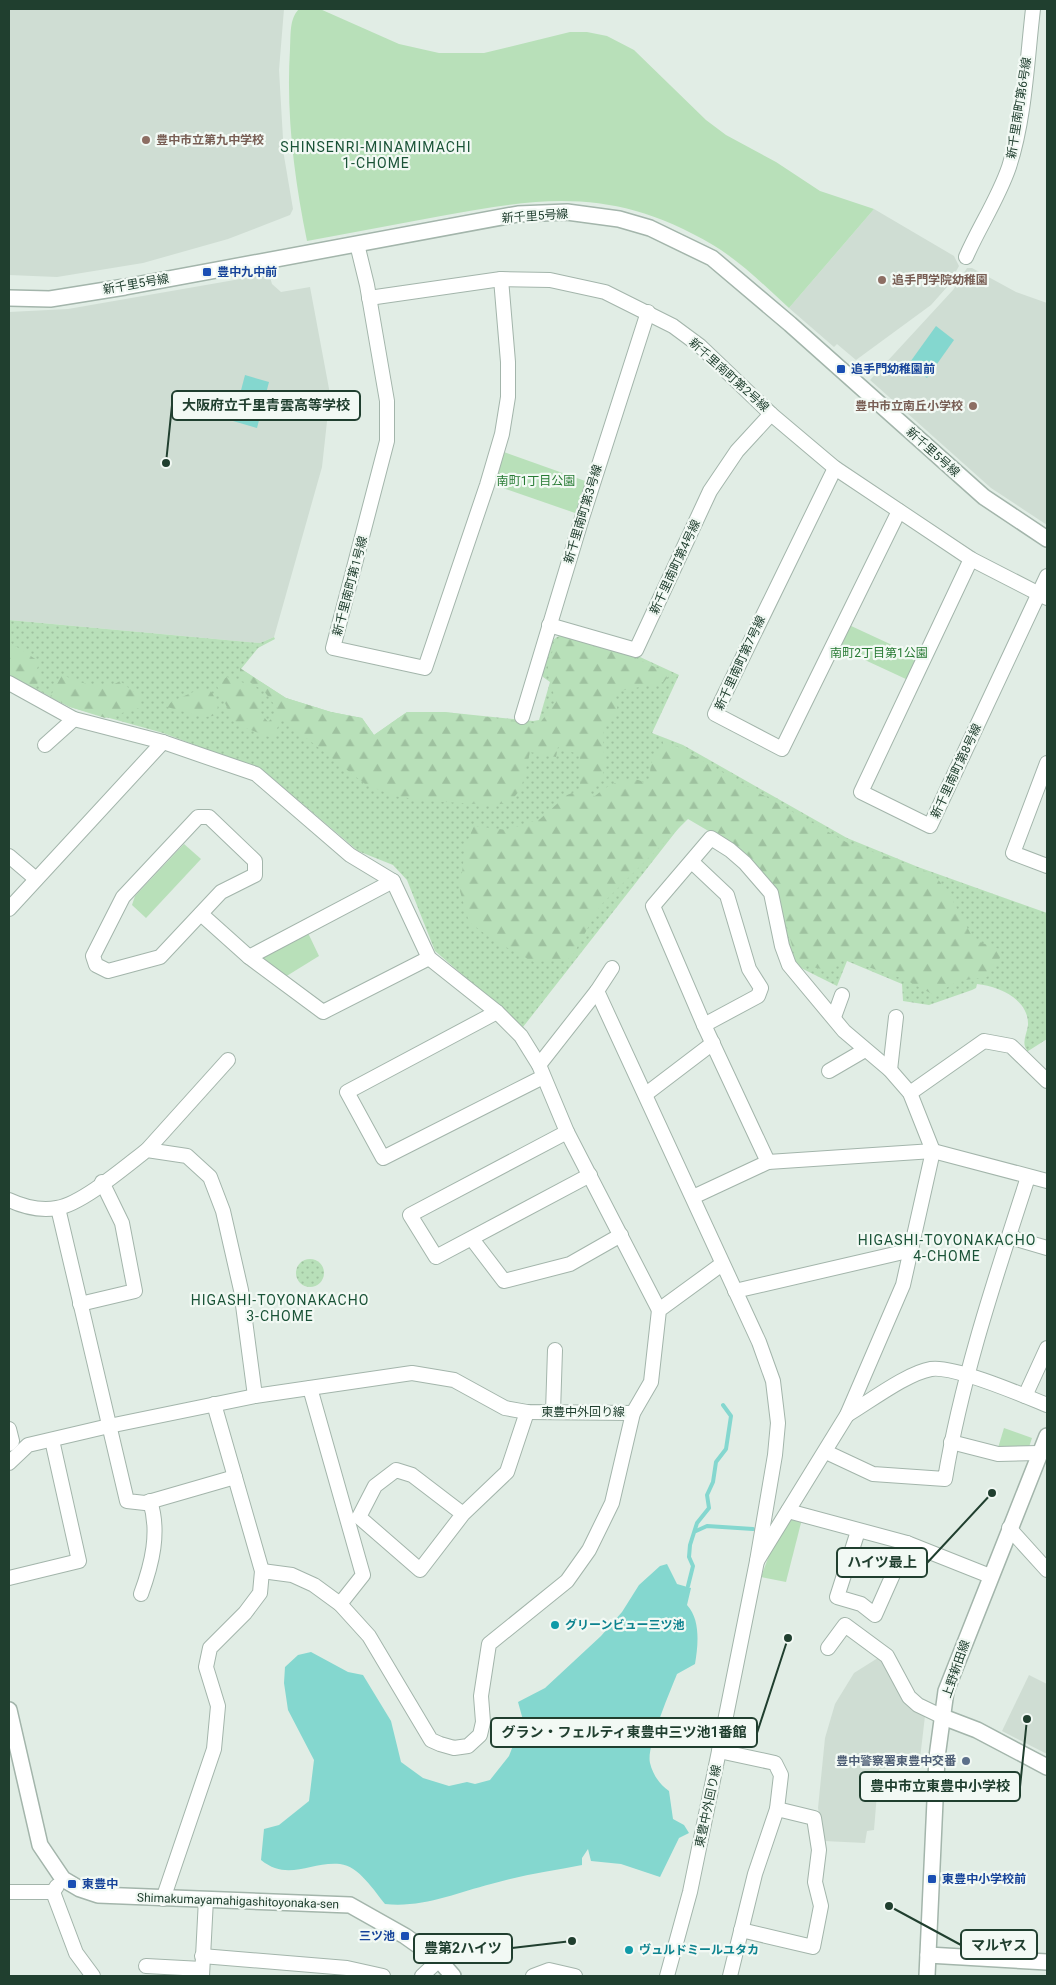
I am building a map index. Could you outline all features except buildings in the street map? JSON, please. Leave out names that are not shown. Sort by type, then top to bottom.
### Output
[{"type":"street","name":"新千里南町第6号線","points":[[966,257],[998,196],[1013,151],[1024,87],[1033,9]]},
{"type":"street","name":"新千里5号線","points":[[9,298],[50,299],[506,216],[548,212],[588,214],[619,219],[650,228],[712,258],[790,324],[984,497],[1018,522],[1047,539]]},
{"type":"street","name":"新千里南町第1号線","points":[[357,244],[369,298],[387,401],[387,441],[333,648],[425,668],[487,485],[502,434],[508,397],[508,362],[501,279]]},
{"type":"street","name":"新千里南町第2号線","points":[[369,298],[501,279],[550,280],[605,292],[673,326],[700,346],[771,414],[835,468],[971,558],[1043,596]]},
{"type":"street","name":"新千里南町第3号線","points":[[522,717],[533,697],[549,625],[648,312]]},
{"type":"street","name":"新千里南町第4号線","points":[[549,625],[636,650],[710,491],[738,451],[771,414]]},
{"type":"street","name":"新千里南町第7号線","points":[[835,468],[715,714],[782,749],[899,511]]},
{"type":"street","name":"新千里南町第8号線","points":[[971,558],[861,792],[930,826],[1043,596],[1047,576]]},
{"type":"street","points":[[9,683],[74,718],[163,742],[256,774],[350,855],[393,881],[429,958],[497,1012],[521,1036],[541,1071],[567,1132],[659,1310],[722,1264]]},
{"type":"street","points":[[45,745],[74,718]]},
{"type":"street","points":[[9,909],[163,742]]},
{"type":"street","points":[[1047,763],[1013,853],[1047,866]]},
{"type":"street","points":[[198,817],[209,817],[255,861],[255,875],[222,892],[201,914],[160,957],[108,971],[96,965],[93,956],[123,898],[198,817]]},
{"type":"street","points":[[757,1561],[848,1415],[903,1286],[933,1151],[910,1093],[890,1070],[865,1050],[789,965],[782,946],[771,893],[745,863],[730,850],[711,838],[653,906],[704,1025],[768,1162]]},
{"type":"street","points":[[9,856],[36,879]]},
{"type":"street","points":[[692,862],[727,895],[749,969],[761,988],[758,996],[704,1025]]},
{"type":"street","points":[[249,957],[393,881]]},
{"type":"street","points":[[201,914],[249,957],[322,1012],[429,958]]},
{"type":"street","points":[[497,1012],[346,1092],[383,1158],[541,1071],[612,968]]},
{"type":"street","name":"東豊中外回り線","points":[[597,991],[693,1196],[758,1342],[773,1381],[778,1423],[775,1455],[757,1561],[719,1751],[690,1892],[667,1976]]},
{"type":"street","points":[[834,1017],[842,995]]},
{"type":"street","points":[[890,1070],[896,1017]]},
{"type":"street","points":[[910,1093],[984,1041],[1011,1046],[1047,1081]]},
{"type":"street","points":[[646,1094],[713,1043]]},
{"type":"street","points":[[829,1071],[865,1050]]},
{"type":"street","points":[[9,1200],[26,1208],[58,1208],[79,1200],[147,1150],[228,1060]]},
{"type":"street","points":[[567,1132],[410,1215],[436,1257],[590,1175]]},
{"type":"street","points":[[147,1150],[187,1156],[210,1176],[223,1211],[241,1290],[255,1396]]},
{"type":"street","points":[[693,1196],[768,1162],[933,1151],[1047,1181]]},
{"type":"street","points":[[826,1452],[873,1474],[944,1479],[967,1375],[1028,1177]]},
{"type":"street","points":[[80,1304],[135,1292],[122,1223],[102,1182]]},
{"type":"street","points":[[58,1208],[127,1501],[150,1501],[235,1476]]},
{"type":"street","points":[[472,1239],[504,1281],[570,1264],[621,1235]]},
{"type":"street","points":[[1009,1236],[1047,1248]]},
{"type":"street","points":[[734,1291],[912,1250]]},
{"type":"street","name":"東豊中外回り線","points":[[9,1463],[28,1445],[109,1426],[255,1396],[412,1373],[454,1380],[505,1408],[527,1412],[633,1412],[651,1382],[659,1310]]},
{"type":"street","points":[[1025,1396],[1047,1348]]},
{"type":"street","points":[[553,1412],[555,1350]]},
{"type":"street","points":[[848,1415],[912,1376],[932,1369],[967,1375],[1047,1405]]},
{"type":"street","points":[[310,1388],[363,1574],[340,1604]]},
{"type":"street","points":[[163,1899],[214,1749],[218,1706],[206,1667],[210,1648],[245,1613],[260,1593],[262,1571],[214,1404]]},
{"type":"street","points":[[463,1514],[412,1475],[396,1470],[375,1486],[358,1517],[420,1570],[463,1514],[507,1472],[527,1412]]},
{"type":"street","points":[[262,1571],[292,1575],[314,1585],[340,1604],[369,1636],[431,1740],[454,1748],[468,1746],[480,1735],[483,1722],[481,1696],[489,1644],[567,1581],[589,1550],[612,1503],[633,1412]]},
{"type":"street","points":[[9,1429],[12,1441],[9,1444]]},
{"type":"street","name":"上野新田線","points":[[927,1976],[937,1757],[946,1691],[1047,1436]]},
{"type":"street","points":[[9,1578],[79,1561],[52,1440]]},
{"type":"street","points":[[951,1442],[998,1454],[1040,1453]]},
{"type":"street","points":[[141,1594],[151,1567],[156,1519],[150,1501]]},
{"type":"street","points":[[788,1510],[858,1531],[907,1543],[990,1576]]},
{"type":"street","points":[[1009,1528],[1047,1570]]},
{"type":"street","points":[[858,1531],[837,1597],[861,1604],[875,1615],[907,1543]]},
{"type":"street","points":[[828,1648],[845,1625],[887,1656],[909,1697],[918,1705],[978,1730],[1047,1767]]},
{"type":"street","name":"Shimakumayamahigashitoyonaka-sen","points":[[9,1710],[10,1725],[40,1844],[63,1879],[80,1889],[98,1895],[350,1905],[406,1936],[439,1960],[453,1976]]},
{"type":"street","points":[[719,1751],[775,1763],[781,1775],[777,1809],[755,1874],[730,1976]]},
{"type":"street","points":[[741,1930],[813,1947],[821,1906],[815,1882],[818,1850],[814,1818],[777,1809]]},
{"type":"street","points":[[53,1892],[63,1879]]},
{"type":"street","points":[[9,1892],[53,1892]]},
{"type":"street","points":[[53,1892],[76,1953],[93,1976]]},
{"type":"street","points":[[202,1967],[206,1899]]},
{"type":"street","points":[[928,1956],[1047,1962]]},
{"type":"street","points":[[422,1976],[439,1960]]},
{"type":"street","points":[[146,1966],[347,1968],[383,1976]]},
{"type":"street","points":[[533,1976],[549,1970],[575,1976]]},
{"type":"shaded area","name":"豊中市立第九中学校","points":[[9,9],[284,9],[279,70],[284,156],[293,209],[290,215],[228,239],[143,263],[57,277],[9,275]]},
{"type":"shaded area","name":"追手門学院幼稚園","points":[[874,209],[954,256],[959,266],[947,287],[931,305],[856,360],[837,344],[834,347],[789,308]]},
{"type":"shaded area","name":"豊中市立南丘小学校","points":[[967,268],[972,268],[1016,292],[1047,303],[1047,525],[991,488],[870,380],[953,290]]},
{"type":"shaded area","points":[[269,274],[272,284],[281,292],[310,287],[330,394],[322,467],[274,637],[260,643],[9,620],[9,312],[68,309]]},
{"type":"shaded area","points":[[881,1656],[906,1701],[925,1716],[919,1767],[879,1769],[874,1830],[867,1831],[865,1843],[824,1841],[818,1808],[825,1738],[835,1704],[854,1673]]},
{"type":"shaded area","points":[[1029,1675],[1047,1684],[1047,1754],[1002,1731]]},
{"type":"green space","points":[[299,9],[320,9],[399,44],[439,53],[484,53],[570,32],[587,32],[607,36],[634,50],[706,120],[726,135],[776,162],[820,191],[874,209],[789,308],[743,267],[713,245],[678,227],[644,214],[612,206],[548,201],[515,204],[307,241],[292,145],[289,97],[291,28],[294,17]]},
{"type":"green space","name":"南町1丁目公園","points":[[504,452],[588,482],[578,514],[494,485]]},
{"type":"green space","points":[[9,620],[260,643],[274,637],[275,639],[258,648],[241,669],[286,698],[331,712],[362,718],[374,735],[407,712],[444,712],[539,720],[550,682],[543,677],[544,658],[553,640],[563,635],[640,657],[679,675],[652,733],[683,745],[847,838],[918,867],[1047,913],[1047,1039],[1025,1053],[1027,1050],[1024,1041],[1028,1025],[1027,1016],[1023,1008],[1018,1001],[1003,991],[985,985],[977,984],[976,988],[972,990],[929,1005],[903,1001],[902,984],[847,961],[837,986],[799,967],[792,960],[775,891],[744,855],[688,816],[523,1027],[435,951],[407,880],[393,865],[358,851],[264,771],[163,733],[70,707],[9,675]]},
{"type":"green space","name":"南町2丁目第1公園","points":[[849,625],[918,657],[908,680],[839,648]]},
{"type":"green space","points":[[566,638],[633,657],[670,674],[664,682],[620,691],[613,697],[617,709],[604,730],[603,774],[587,795],[595,796],[607,787],[628,779],[642,782],[649,786],[651,783],[650,771],[653,759],[664,747],[662,738],[846,842],[933,874],[947,890],[974,940],[999,949],[1002,955],[987,977],[958,981],[934,995],[904,979],[844,959],[827,970],[797,964],[777,890],[746,853],[688,819],[600,906],[574,953],[568,959],[534,962],[496,942],[469,922],[460,891],[465,847],[474,826],[507,830],[540,819],[567,795],[580,790],[580,755],[558,747],[556,757],[530,752],[521,789],[510,802],[495,805],[429,801],[394,796],[365,784],[282,719],[272,738],[235,724],[216,684],[227,677],[247,684],[262,696],[260,712],[268,722],[279,711],[264,691],[240,676],[240,668],[286,698],[331,712],[362,718],[374,735],[407,712],[444,712],[539,724],[556,702],[547,671],[555,642]]},
{"type":"green space","points":[[9,642],[40,662],[36,671],[41,676],[35,689],[9,675]]},
{"type":"green space","points":[[62,675],[98,686],[106,686],[120,681],[140,697],[139,708],[105,718],[70,707],[50,697]]},
{"type":"green space","points":[[202,688],[210,690],[216,700],[218,707],[213,716],[203,717],[167,707],[171,702]]},
{"type":"green space","points":[[184,844],[201,859],[146,918],[132,905],[135,896]]},
{"type":"green space","points":[[308,933],[319,956],[285,977],[262,962],[263,957]]},
{"type":"green space","points":[[310,1259],[320,1263],[324,1273],[320,1283],[310,1287],[300,1283],[296,1273],[300,1263]]},
{"type":"green space","points":[[1004,1428],[1032,1438],[1029,1447],[998,1448]]},
{"type":"green space","points":[[790,1519],[802,1519],[786,1582],[761,1577],[771,1550]]},
{"type":"water","points":[[936,326],[954,340],[927,378],[908,365]]},
{"type":"water","points":[[245,375],[269,382],[257,428],[233,421]]},
{"type":"water","name":"三ツ池","points":[[667,1564],[677,1584],[691,1588],[687,1605],[695,1618],[697,1641],[695,1664],[677,1674],[659,1719],[650,1755],[650,1763],[655,1776],[669,1791],[673,1819],[684,1825],[689,1833],[679,1838],[660,1877],[621,1864],[591,1861],[588,1849],[582,1858],[582,1865],[514,1878],[426,1902],[399,1905],[385,1904],[360,1874],[347,1866],[329,1864],[290,1870],[271,1866],[261,1860],[264,1829],[279,1825],[309,1801],[314,1760],[288,1710],[284,1683],[285,1667],[298,1655],[311,1652],[348,1672],[363,1675],[391,1721],[401,1762],[423,1778],[449,1786],[467,1782],[475,1784],[490,1780],[509,1756],[523,1720],[518,1702],[545,1688],[601,1636],[622,1612],[639,1585],[660,1566]]},
{"type":"waterway","points":[[688,1586],[693,1566],[689,1557],[690,1545],[697,1523],[709,1508],[707,1495],[713,1482],[716,1462],[726,1449],[731,1416],[723,1405]]},
{"type":"waterway","points":[[696,1531],[707,1526],[753,1529]]},
{"type":"place","name":"豊中市立第九中学校","points":[[146,140]]},
{"type":"place","name":"豊中九中前","points":[[207,272]]},
{"type":"place","name":"追手門学院幼稚園","points":[[882,280]]},
{"type":"place","name":"追手門幼稚園前","points":[[841,369]]},
{"type":"place","name":"豊中市立南丘小学校","points":[[973,406]]},
{"type":"place","name":"大阪府立千里青雲高等学校","points":[[166,463]]},
{"type":"place","name":"ハイツ最上","points":[[992,1493]]},
{"type":"place","name":"グリーンビュー三ツ池","points":[[555,1625]]},
{"type":"place","name":"グラン・フェルティ東豊中三ツ池1番館","points":[[788,1638]]},
{"type":"place","name":"豊中市立東豊中小学校","points":[[1027,1719]]},
{"type":"place","name":"豊中警察署東豊中交番","points":[[966,1761]]},
{"type":"place","name":"東豊中小学校前","points":[[932,1879]]},
{"type":"place","name":"東豊中","points":[[72,1884]]},
{"type":"place","name":"マルヤス","points":[[889,1906]]},
{"type":"place","name":"三ツ池","points":[[405,1936]]},
{"type":"place","name":"豊第2ハイツ","points":[[572,1941]]},
{"type":"place","name":"ヴュルドミールユタカ","points":[[629,1950]]},
{"type":"district","name":"SHINSENRI-MINAMIMACHI 1-CHOME","points":[[376,156]]},
{"type":"district","name":"HIGASHI-TOYONAKACHO 4-CHOME","points":[[947,1248]]},
{"type":"district","name":"HIGASHI-TOYONAKACHO 3-CHOME","points":[[280,1308]]}]
